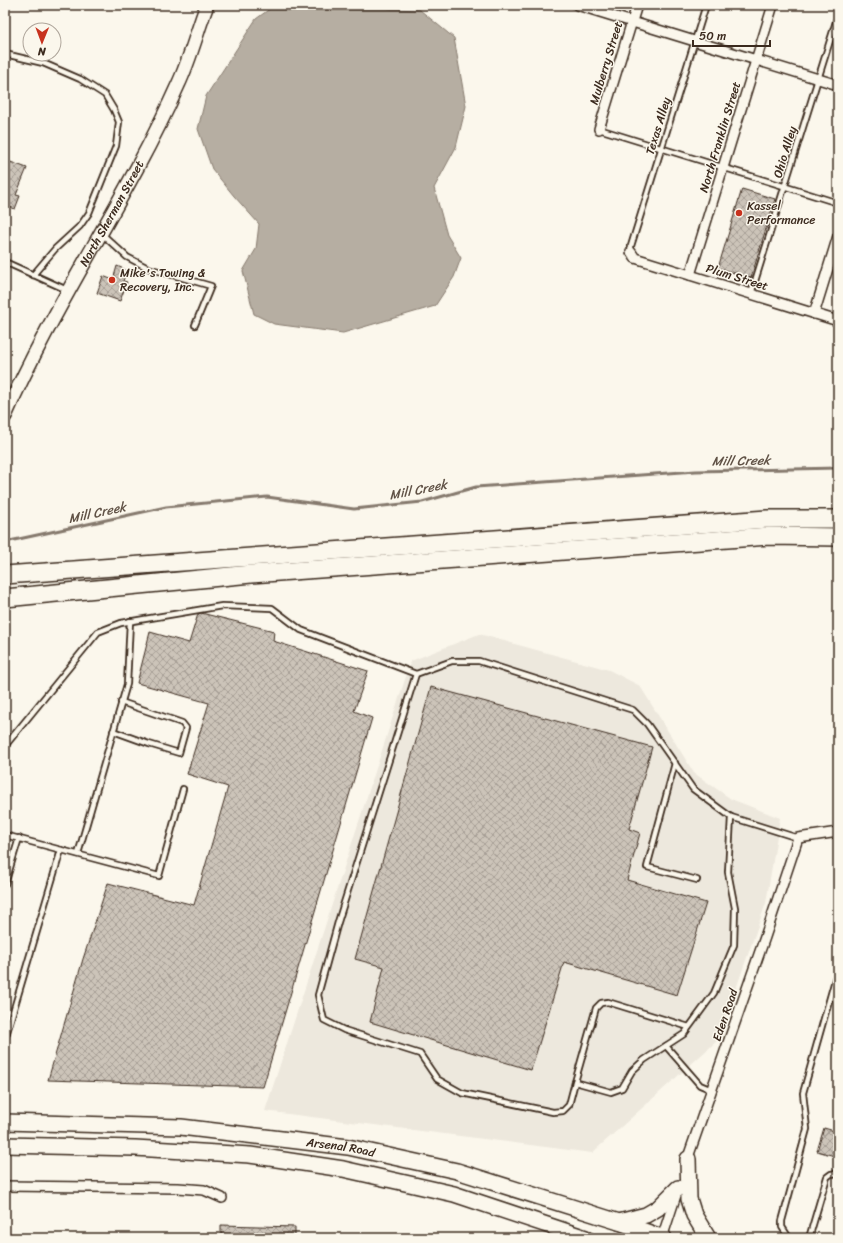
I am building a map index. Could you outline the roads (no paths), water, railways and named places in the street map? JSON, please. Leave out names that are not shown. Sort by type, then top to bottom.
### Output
[{"type":"highway","points":[[5,575],[768,519],[838,519]]},
{"type":"highway","points":[[5,598],[259,573],[769,536],[838,537]]},
{"type":"highway","name":"Arsenal Road","points":[[5,1122],[181,1127],[348,1147],[457,1171],[619,1222],[663,1238]]},
{"type":"highway","name":"Arsenal Road","points":[[5,1145],[135,1148],[250,1155],[343,1168],[454,1194],[586,1238]]},
{"type":"highway","points":[[688,1159],[689,1199],[694,1215],[708,1238]]},
{"type":"highway","points":[[619,1222],[646,1215],[658,1208],[678,1188]]},
{"type":"main road","name":"North Sherman Street","points":[[5,416],[25,373],[69,290],[142,159],[179,84],[207,5]]},
{"type":"street","points":[[577,5],[838,85]]},
{"type":"street","name":"Mulberry Street","points":[[599,129],[637,5]]},
{"type":"street","name":"North Franklin Street","points":[[690,275],[773,5]]},
{"type":"street","points":[[814,314],[838,236]]},
{"type":"street","name":"Plum Street","points":[[631,252],[635,258],[838,321]]},
{"type":"street","points":[[798,838],[838,832]]},
{"type":"street","name":"Eden Road","points":[[663,1238],[678,1188],[798,838]]},
{"type":"street","points":[[5,1186],[178,1188],[204,1190],[222,1198]]},
{"type":"lane","name":"Texas Alley","points":[[631,252],[706,5]]},
{"type":"lane","name":"Ohio Alley","points":[[751,294],[838,15]]},
{"type":"lane","points":[[5,54],[43,64],[80,79],[105,95],[119,122],[116,146],[89,213],[80,226],[55,249],[33,275]]},
{"type":"lane","points":[[599,129],[838,204]]},
{"type":"lane","points":[[101,233],[127,257],[148,268],[211,286],[195,325]]},
{"type":"lane","points":[[5,262],[69,290]]},
{"type":"lane","points":[[5,746],[98,632],[130,621],[222,606],[272,608],[301,630],[416,674],[452,661],[479,661],[632,710],[647,724],[693,789],[731,817],[798,838]]},
{"type":"lane","points":[[78,854],[127,684],[130,621]]},
{"type":"lane","points":[[416,674],[341,914],[318,995],[324,1020],[344,1030],[420,1054],[437,1079],[462,1093],[553,1112],[563,1111],[569,1105],[596,1008],[601,1003],[608,1002],[690,1027]]},
{"type":"lane","points":[[113,731],[179,753],[186,728],[182,722],[121,702]]},
{"type":"lane","points":[[675,764],[647,867],[697,880]]},
{"type":"lane","points":[[5,835],[159,876],[183,789]]},
{"type":"lane","points":[[575,1082],[611,1092],[622,1088],[632,1071],[644,1060],[684,1034],[714,993],[734,945],[735,908],[728,872],[731,817]]},
{"type":"lane","points":[[5,884],[19,838]]},
{"type":"lane","points":[[5,1039],[62,850]]},
{"type":"lane","points":[[789,1238],[782,1227],[782,1221],[808,1129],[803,1093],[838,969]]},
{"type":"lane","points":[[666,1046],[700,1085],[712,1090]]},
{"type":"lane","points":[[809,1238],[827,1177],[831,1174],[838,1173]]},
{"type":"waterway","name":"Mill Creek","points":[[5,542],[166,507],[267,497],[354,509],[422,502],[476,487],[696,471],[838,468]]},
{"type":"place","name":"Kassel Performance","points":[[739,213]]},
{"type":"place","name":"Mike's Towing & Recovery, Inc.","points":[[112,280]]}]
